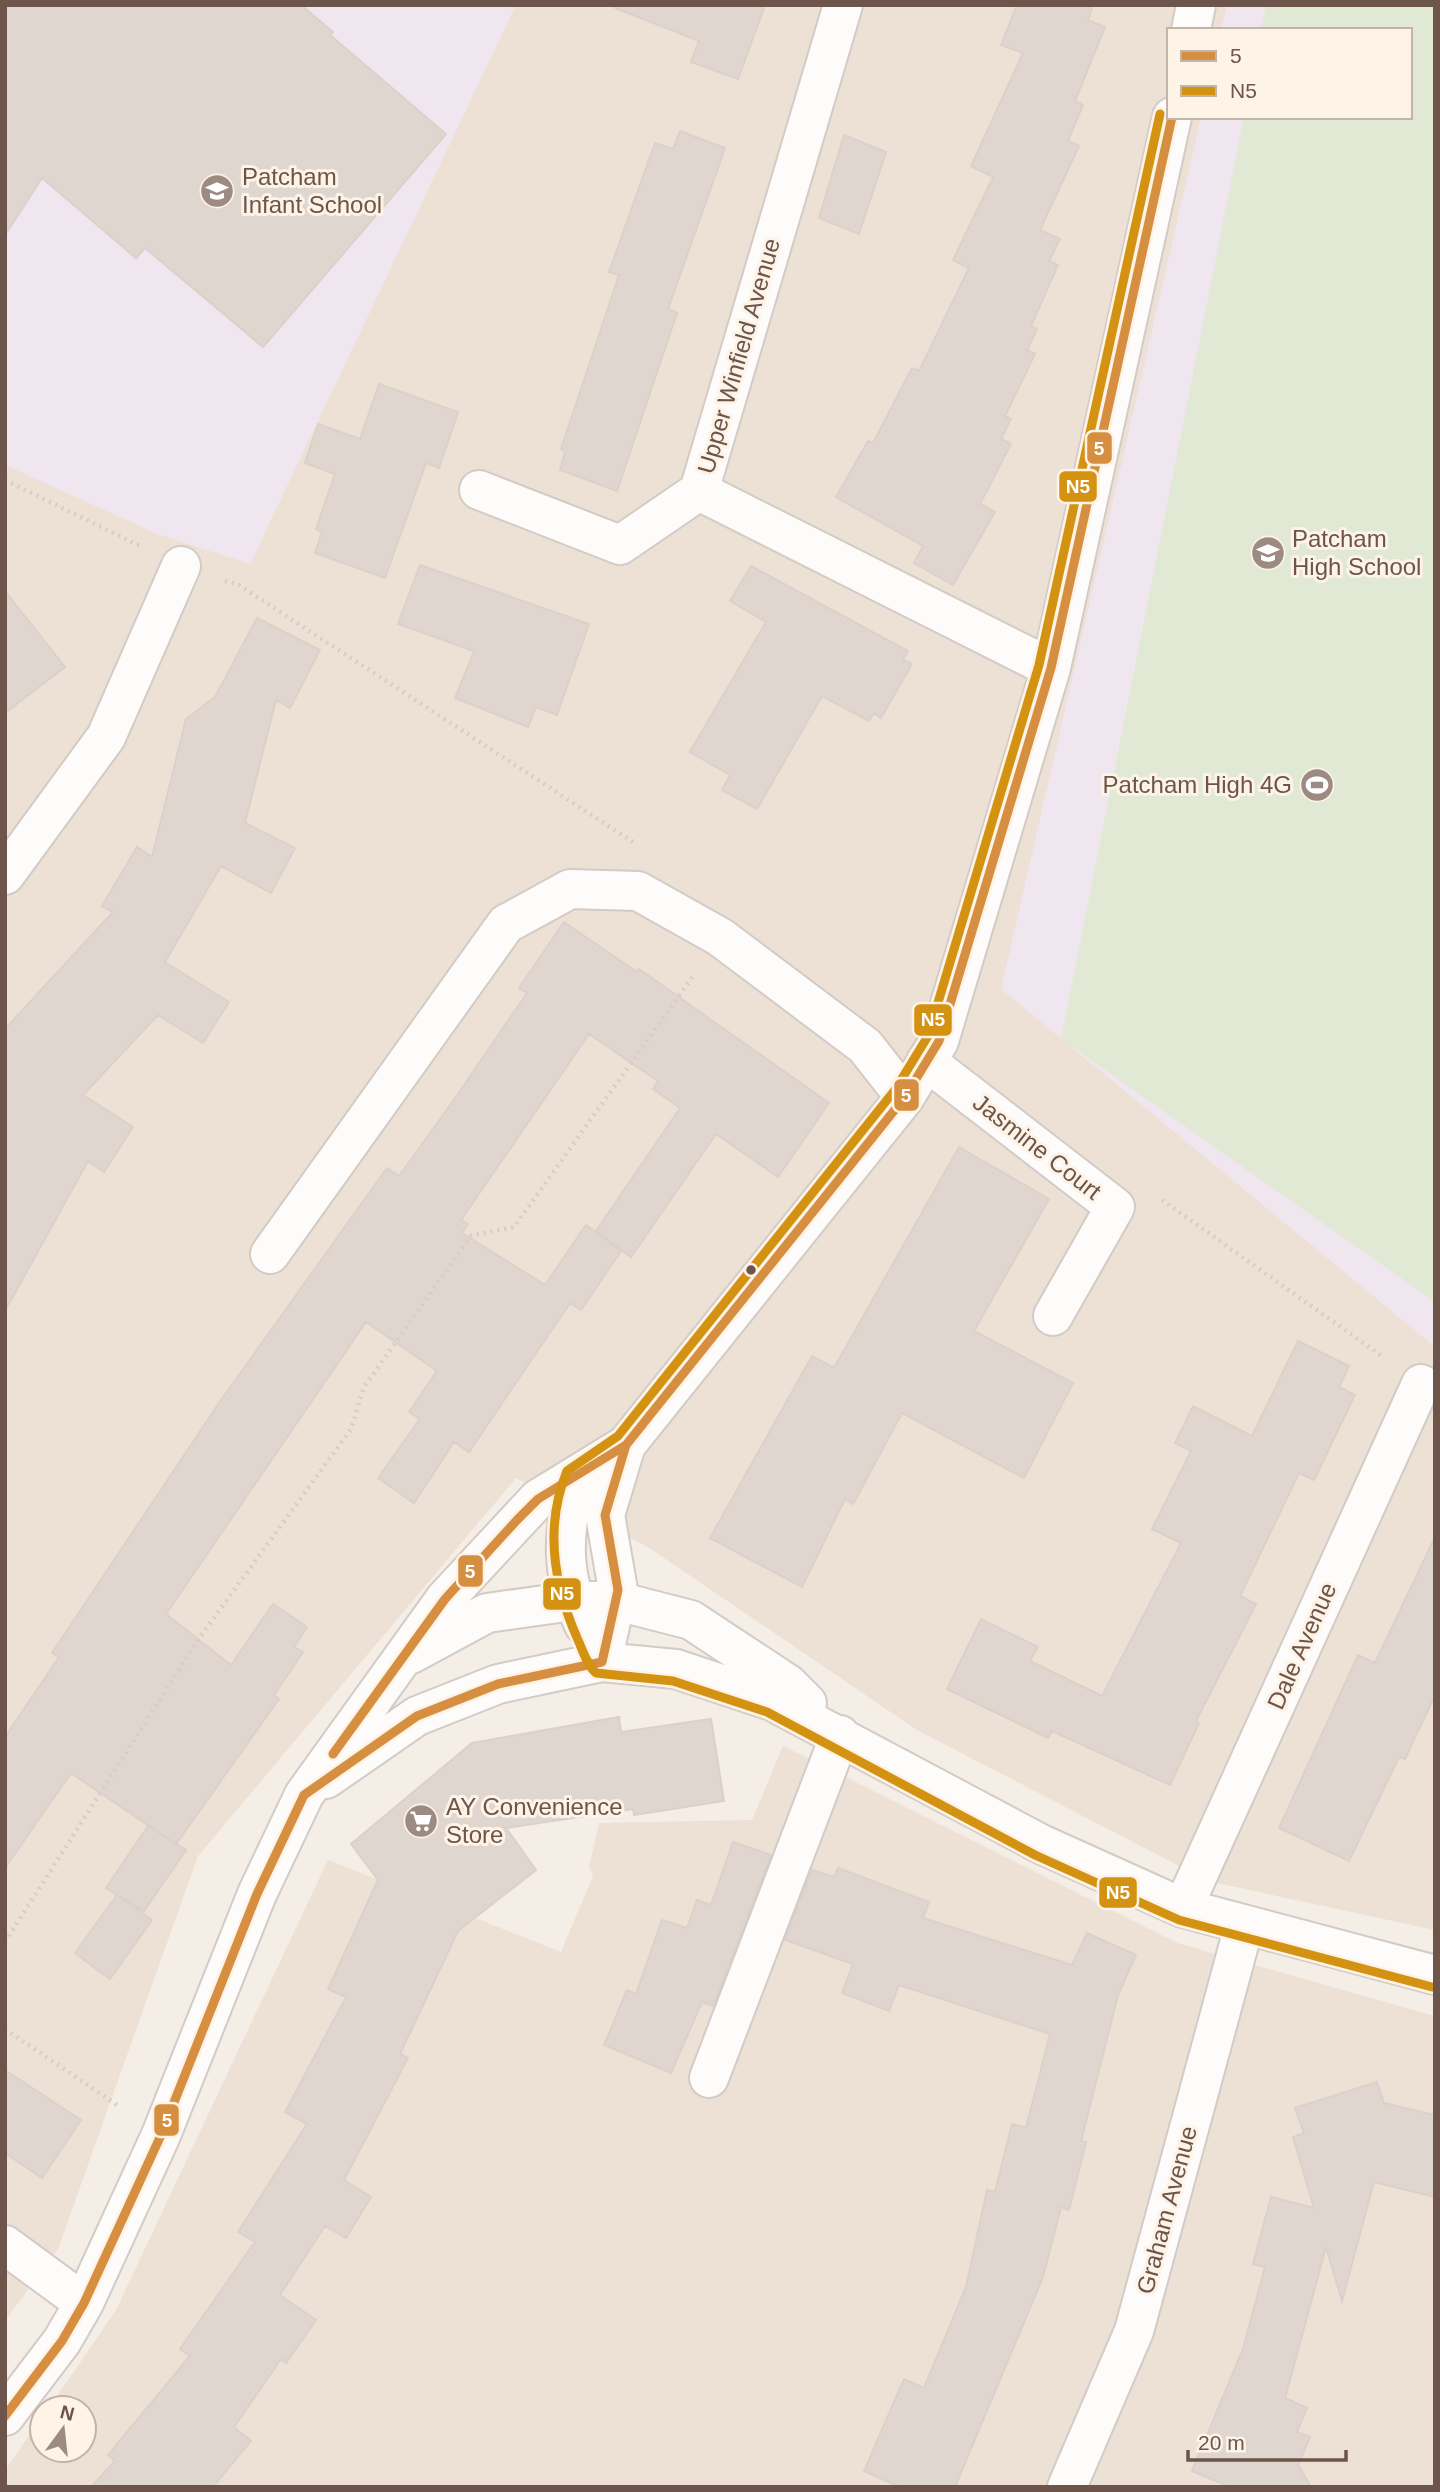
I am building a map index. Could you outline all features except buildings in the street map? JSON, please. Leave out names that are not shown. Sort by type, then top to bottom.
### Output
[{"type":"street","name":"Upper Winfield Avenue","points":[[843,5],[699,491],[1051,668]]},
{"type":"street","points":[[1191,28],[1196,5]]},
{"type":"street","points":[[5,2416],[62,2341],[84,2303],[161,2134],[257,1894],[304,1795],[445,1599],[517,1520],[538,1499],[577,1478],[626,1445],[905,1097],[939,1041],[1051,668],[1171,119]]},
{"type":"street","points":[[479,490],[620,545],[699,491]]},
{"type":"street","points":[[5,874],[106,737],[181,566]]},
{"type":"street","points":[[270,1254],[506,924],[570,889],[638,891],[720,937],[865,1046],[905,1097]]},
{"type":"street","name":"Jasmine Court","points":[[926,1061],[1115,1207],[1053,1316]]},
{"type":"street","name":"Dale Avenue","points":[[1184,1908],[1421,1384]]},
{"type":"street","points":[[601,1662],[617,1601],[605,1515],[626,1445]]},
{"type":"street","points":[[577,1478],[566,1519],[564,1550],[573,1601],[601,1662]]},
{"type":"street","points":[[400,1660],[487,1613],[573,1601],[617,1601],[691,1620],[788,1684],[840,1735]]},
{"type":"street","points":[[304,1795],[417,1716],[498,1684],[601,1662],[676,1669],[772,1701],[1041,1844],[1184,1908],[1435,1975]]},
{"type":"street","points":[[709,2078],[840,1735]]},
{"type":"street","name":"Graham Avenue","points":[[1067,2487],[1134,2331],[1244,1926]]},
{"type":"street","points":[[5,2245],[84,2303]]},
{"type":"path","points":[[5,480],[181,566],[239,585],[636,844]]},
{"type":"path","points":[[5,1941],[200,1637],[351,1429],[364,1387],[463,1246],[471,1236],[514,1227],[720,937]]},
{"type":"path","points":[[1152,1192],[1421,1384]]},
{"type":"path","points":[[5,2029],[161,2134]]},
{"type":"shaded area","points":[[5,5],[1435,5],[1435,1930],[1208,1881],[917,1730],[651,1549],[516,1478],[198,1856],[58,2249],[5,2321]]},
{"type":"shaded area","name":"Patcham Infant School","points":[[5,5],[516,5],[250,564],[157,534],[5,465]]},
{"type":"shaded area","name":"Patcham High School","points":[[1227,5],[1435,5],[1435,1347],[1001,989],[1201,119],[1412,119],[1412,28],[1221,28]]},
{"type":"shaded area","points":[[783,1746],[1177,1943],[1435,2016],[1435,2487],[5,2487],[5,2470],[28,2437],[28,2464],[98,2464],[98,2394],[59,2394],[116,2310],[328,1860],[561,1952],[593,1876],[589,1867],[599,1823],[752,1820]]},
{"type":"green space","name":"Patcham High School","points":[[1266,5],[1435,5],[1435,1302],[1061,1039],[1244,119],[1412,119],[1412,28],[1261,28]]},
{"type":"transit line","name":"N5","points":[[1160,114],[1039,665],[928,1036],[895,1090],[618,1436],[567,1471],[560,1492],[554,1535],[558,1578],[570,1620],[586,1658],[596,1673],[673,1681],[767,1712],[1035,1855],[1179,1920],[1432,1987]]},
{"type":"transit line","name":"5","points":[[5,2416],[62,2341],[84,2303],[161,2135],[257,1894],[304,1795],[417,1716],[498,1684],[602,1662],[618,1590],[605,1515],[626,1445],[905,1097],[939,1041],[1051,668],[1172,119]]},
{"type":"transit line","name":"5","points":[[333,1754],[445,1599],[517,1520],[538,1499],[626,1445],[643,1424]]},
{"type":"place","name":"Patcham Infant School","points":[[217,191]]},
{"type":"place","name":"Patcham High School","points":[[1268,553]]},
{"type":"place","name":"Patcham High 4G","points":[[1317,785]]},
{"type":"place","name":"AY Convenience Store","points":[[421,1821]]}]
